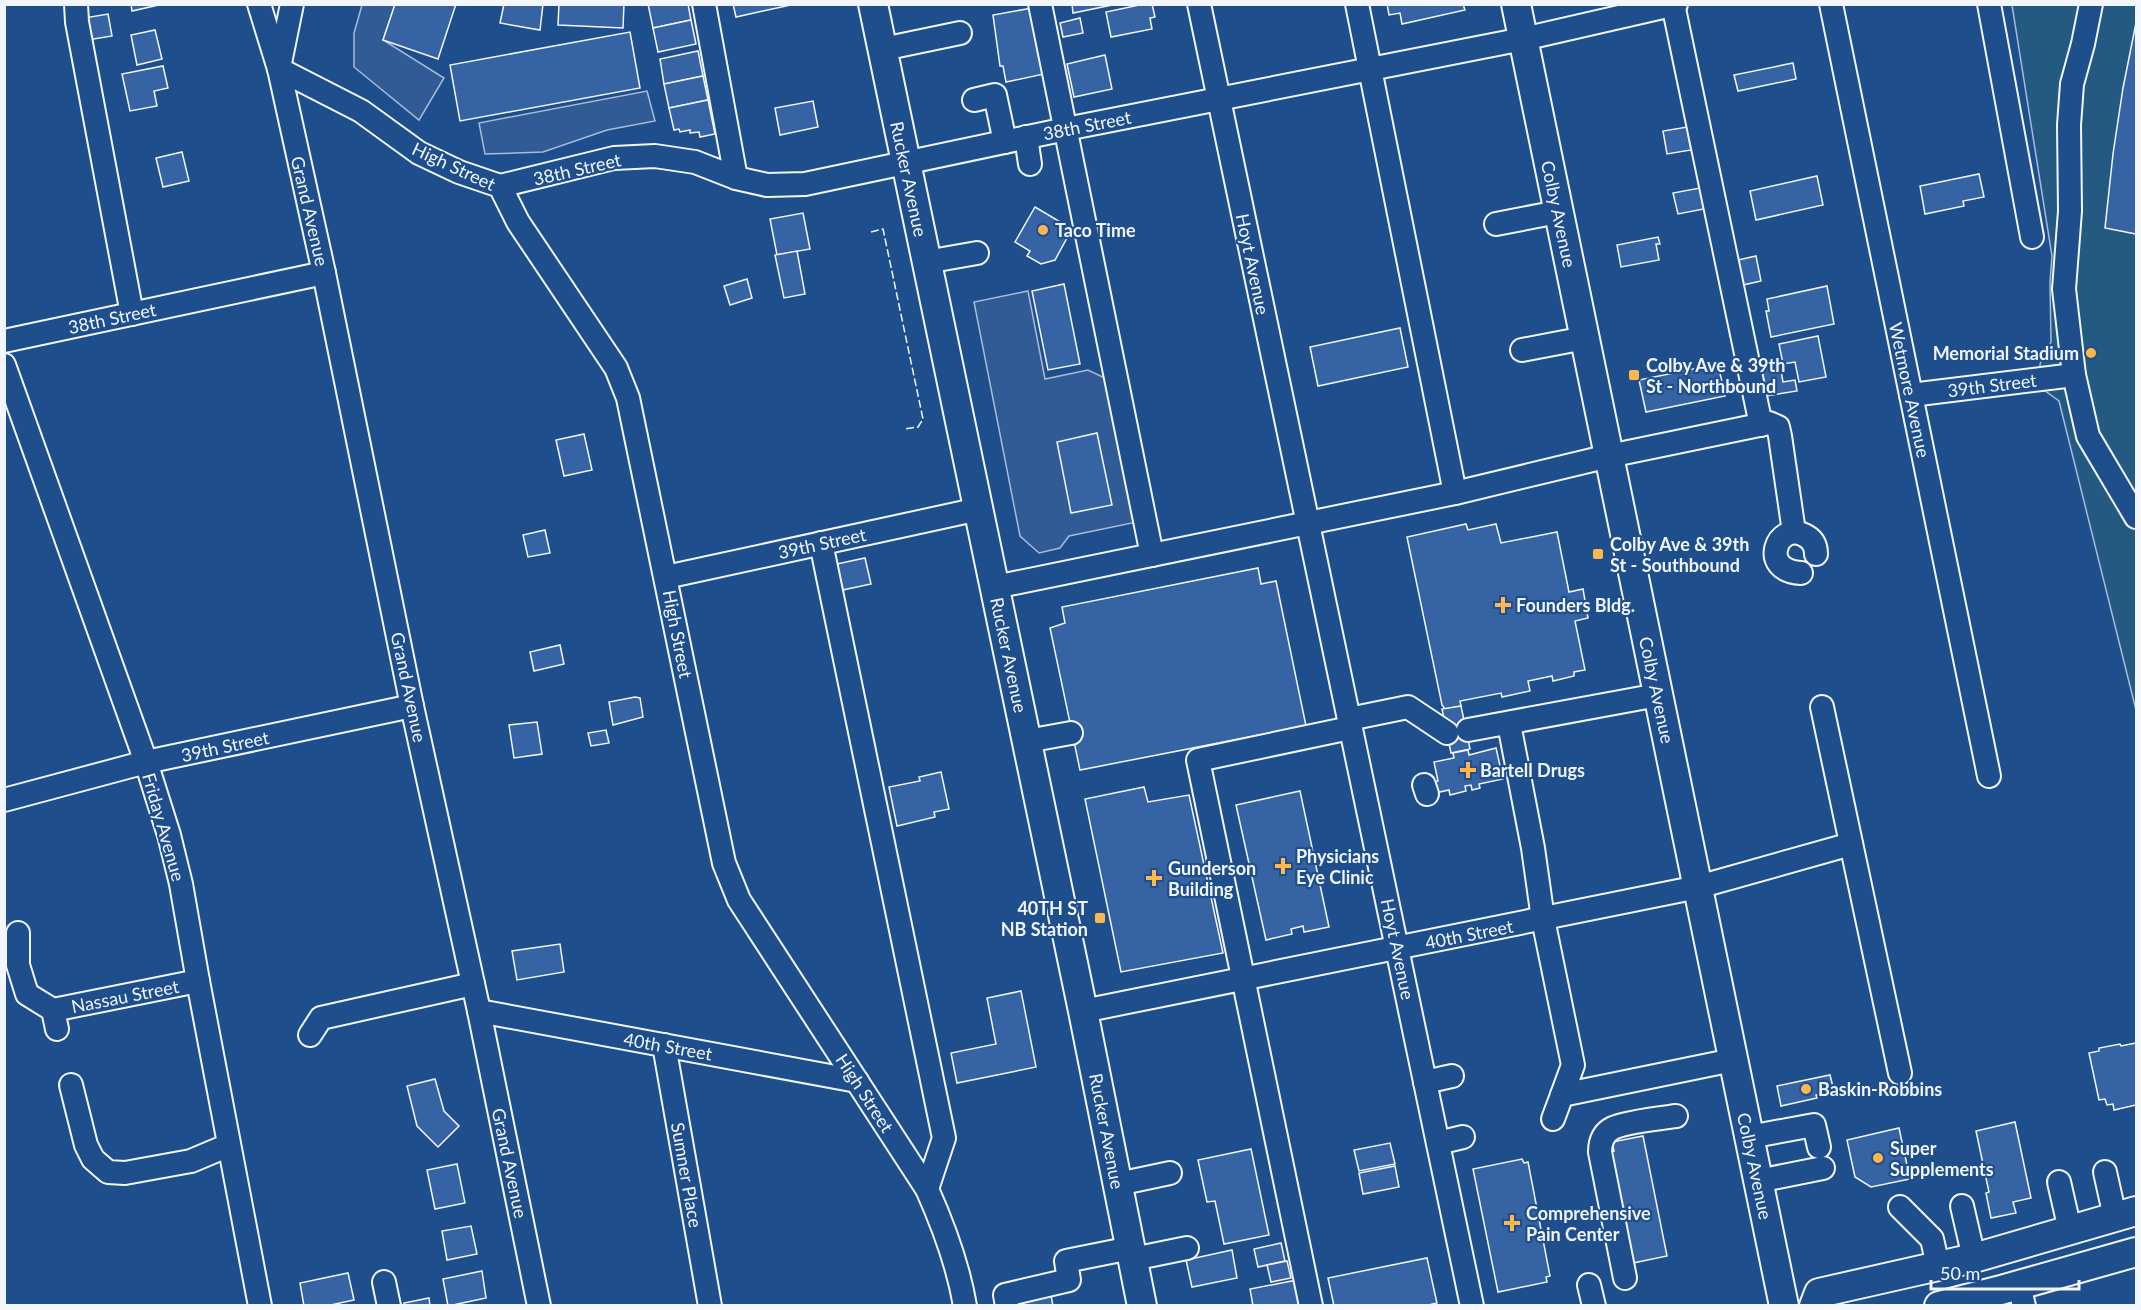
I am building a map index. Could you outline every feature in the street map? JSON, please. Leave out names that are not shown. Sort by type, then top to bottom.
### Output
[{"type":"main road","name":"Rucker Avenue","points":[[873,4],[1142,1305]]},
{"type":"main road","name":"Colby Avenue","points":[[1516,4],[1784,1305]]},
{"type":"main road","points":[[1814,1305],[1819,1293],[1974,1258],[2126,1214]]},
{"type":"main road","points":[[1939,1305],[2021,1295],[2136,1252]]},
{"type":"street","points":[[76,4],[79,34],[132,314]]},
{"type":"street","name":"Grand Avenue","points":[[259,4],[279,69],[324,273],[412,706],[479,1011],[539,1305]]},
{"type":"street","points":[[279,69],[292,4]]},
{"type":"street","points":[[704,4],[736,178]]},
{"type":"street","points":[[1040,4],[1152,555]]},
{"type":"street","name":"Hoyt Avenue","points":[[1199,4],[1472,1305]]},
{"type":"street","points":[[1357,4],[1455,494]]},
{"type":"street","name":"Wetmore Avenue","points":[[1831,4],[1989,776]]},
{"type":"street","points":[[1989,4],[2032,237]]},
{"type":"street","points":[[2091,4],[2084,44],[2072,84],[2069,125],[2070,211],[2064,288],[2074,375],[2088,436],[2136,517]]},
{"type":"street","points":[[1674,5],[1761,424]]},
{"type":"street","name":"38th Street","points":[[500,186],[614,158],[655,156],[695,162],[736,178],[767,185],[805,184],[1218,99],[1371,70],[1461,59],[1523,39],[1641,22],[1674,5]]},
{"type":"street","points":[[883,49],[960,33]]},
{"type":"street","name":"High Street","points":[[279,69],[361,111],[419,153],[459,172],[500,186],[518,222],[616,368],[628,398],[724,863],[739,900],[927,1189],[944,1227],[961,1280],[965,1305]]},
{"type":"street","points":[[974,100],[995,95],[1015,140],[1030,164]]},
{"type":"street","points":[[1496,224],[1558,212]]},
{"type":"street","points":[[926,262],[976,252]]},
{"type":"street","name":"38th Street","points":[[4,341],[324,273]]},
{"type":"street","points":[[1522,350],[1585,338]]},
{"type":"street","name":"Friday Avenue","points":[[4,365],[146,762],[169,835],[181,884],[260,1305]]},
{"type":"street","name":"39th Street","points":[[1911,395],[2074,375]]},
{"type":"street","points":[[995,587],[1307,523],[1367,519],[1455,494],[1609,456],[1769,423],[1778,427],[1794,532]]},
{"type":"street","name":"39th Street","points":[[666,576],[979,509]]},
{"type":"street","points":[[1801,573],[1786,571],[1781,567],[1775,555],[1778,542],[1788,534],[1801,533],[1813,541],[1816,554]]},
{"type":"street","points":[[821,543],[944,1138],[927,1189]]},
{"type":"street","points":[[1311,1305],[1198,760],[1350,724],[1408,707],[1457,732],[1658,694]]},
{"type":"street","name":"39th Street","points":[[4,800],[146,762],[412,706]]},
{"type":"street","points":[[1822,707],[1900,1073]]},
{"type":"street","points":[[1509,724],[1533,848],[1543,919],[1573,1065],[1553,1119]]},
{"type":"street","points":[[1027,741],[1071,733]]},
{"type":"street","name":"40th Street","points":[[1083,1011],[1398,948],[1505,936],[1543,919],[1698,887],[1851,844]]},
{"type":"street","name":"Nassau Street","points":[[18,933],[18,965],[27,994],[55,1020],[198,981]]},
{"type":"street","points":[[310,1035],[321,1018],[473,984]]},
{"type":"street","name":"40th Street","points":[[479,1011],[857,1081]]},
{"type":"street","name":"Sumner Place","points":[[664,1046],[710,1305]]},
{"type":"street","points":[[1562,1095],[1733,1060]]},
{"type":"street","points":[[1425,1082],[1452,1076]]},
{"type":"street","points":[[71,1085],[86,1145],[93,1159],[108,1172],[125,1173],[191,1161],[229,1145]]},
{"type":"street","points":[[1625,1278],[1600,1143],[1604,1136],[1614,1128],[1676,1116]]},
{"type":"street","points":[[1749,1137],[1814,1125],[1821,1157],[1758,1181]]},
{"type":"street","points":[[1438,1143],[1464,1137]]},
{"type":"street","points":[[2105,1172],[2126,1214]]},
{"type":"street","points":[[1118,1184],[1170,1173]]},
{"type":"street","points":[[2059,1182],[2070,1230]]},
{"type":"street","points":[[1962,1206],[1974,1258]]},
{"type":"street","points":[[1900,1207],[1932,1239],[1938,1266]]},
{"type":"street","points":[[1007,1305],[1005,1295],[1069,1280],[1066,1261],[1187,1248]]},
{"type":"street","points":[[384,1282],[389,1305]]},
{"type":"shaded area","points":[[362,5],[395,5],[383,40],[444,78],[419,120],[354,67],[354,33]]},
{"type":"shaded area","name":"Memorial Stadium","points":[[2012,5],[2136,5],[2136,710],[2059,401],[2044,390],[2040,364],[2051,342],[2052,256]]},
{"type":"shaded area","points":[[647,91],[655,121],[607,130],[543,152],[485,154],[479,123]]},
{"type":"shaded area","points":[[1028,291],[1045,379],[1088,370],[1107,379],[1137,522],[1069,536],[1060,548],[1039,553],[1020,536],[974,302]]},
{"type":"building","points":[[131,4],[163,4],[132,11]]},
{"type":"building","points":[[395,4],[456,4],[438,59],[383,40]]},
{"type":"building","points":[[504,4],[543,4],[540,30],[500,23]]},
{"type":"building","points":[[559,4],[624,4],[623,28],[558,25]]},
{"type":"building","points":[[648,4],[688,4],[691,20],[653,28]]},
{"type":"building","points":[[733,4],[795,4],[736,17]]},
{"type":"building","points":[[1072,4],[1117,4],[1073,13]]},
{"type":"building","points":[[1152,4],[1155,17],[1150,18],[1152,29],[1111,37],[1106,12]]},
{"type":"building","points":[[1387,4],[1463,4],[1465,10],[1402,24],[1400,13],[1389,15]]},
{"type":"building","points":[[1032,8],[1044,74],[1006,82],[1003,66],[1000,66],[993,15]]},
{"type":"building","points":[[108,14],[112,36],[88,40],[84,18]]},
{"type":"building","points":[[1080,18],[1083,33],[1063,37],[1060,23]]},
{"type":"building","points":[[691,20],[696,44],[658,52],[653,28]]},
{"type":"building","points":[[2136,23],[2136,234],[2105,228],[2113,154]]},
{"type":"building","points":[[155,30],[162,59],[137,65],[131,35]]},
{"type":"building","points":[[630,32],[640,88],[460,121],[450,65]]},
{"type":"building","points":[[698,51],[703,76],[664,84],[660,59]]},
{"type":"building","points":[[1105,55],[1112,89],[1074,97],[1067,64]]},
{"type":"building","points":[[1793,63],[1796,79],[1738,91],[1734,75]]},
{"type":"building","points":[[163,66],[168,88],[154,91],[157,106],[130,111],[122,74]]},
{"type":"building","points":[[703,76],[708,100],[669,108],[664,84]]},
{"type":"building","points":[[708,100],[715,134],[700,137],[699,132],[674,130],[669,108]]},
{"type":"building","points":[[813,101],[818,127],[780,135],[775,108]]},
{"type":"building","points":[[1687,127],[1691,150],[1667,154],[1663,131]]},
{"type":"building","points":[[182,152],[189,181],[163,187],[156,158]]},
{"type":"building","points":[[1979,174],[1984,197],[1963,201],[1964,206],[1925,214],[1920,186]]},
{"type":"building","points":[[1817,176],[1823,205],[1756,220],[1750,191]]},
{"type":"building","points":[[1705,187],[1709,208],[1678,214],[1673,193]]},
{"type":"building","name":"Taco Time","points":[[1035,207],[1062,223],[1067,238],[1055,260],[1041,264],[1027,256],[1030,251],[1015,242]]},
{"type":"building","points":[[803,213],[810,249],[777,255],[770,219]]},
{"type":"building","points":[[1658,237],[1660,244],[1656,244],[1659,260],[1621,267],[1617,245]]},
{"type":"building","points":[[797,251],[805,294],[784,298],[775,255]]},
{"type":"building","points":[[1756,256],[1761,281],[1743,285],[1738,260]]},
{"type":"building","points":[[747,279],[752,298],[730,305],[724,286]]},
{"type":"building","points":[[1064,284],[1080,364],[1048,370],[1032,291]]},
{"type":"building","points":[[1827,286],[1834,324],[1771,337],[1766,311],[1769,311],[1767,299]]},
{"type":"building","points":[[1400,328],[1408,367],[1318,386],[1310,347]]},
{"type":"building","points":[[1818,336],[1826,377],[1799,382],[1795,362],[1783,364],[1779,344]]},
{"type":"building","points":[[1779,359],[1783,382],[1795,380],[1797,391],[1766,396],[1761,362]]},
{"type":"building","points":[[1718,364],[1725,396],[1646,412],[1639,380]]},
{"type":"building","points":[[1097,433],[1112,505],[1071,513],[1057,442]]},
{"type":"building","points":[[584,434],[592,470],[564,476],[556,440]]},
{"type":"building","name":"Founders Bldg.","points":[[1466,524],[1468,530],[1496,524],[1501,543],[1557,532],[1569,592],[1583,589],[1588,618],[1575,621],[1585,670],[1574,672],[1574,676],[1553,681],[1552,676],[1528,681],[1530,691],[1502,697],[1501,693],[1460,701],[1461,706],[1445,709],[1442,705],[1407,537]]},
{"type":"building","points":[[545,530],[550,553],[528,557],[523,535]]},
{"type":"building","points":[[865,558],[871,584],[838,591],[832,565]]},
{"type":"building","points":[[1258,568],[1261,584],[1276,581],[1306,726],[1080,770],[1050,628],[1065,623],[1062,607]]},
{"type":"building","points":[[560,645],[564,664],[534,671],[530,652]]},
{"type":"building","points":[[640,698],[643,717],[613,725],[609,702]]},
{"type":"building","points":[[1461,706],[1470,749],[1451,753],[1442,709]]},
{"type":"building","points":[[537,722],[542,754],[514,758],[509,725]]},
{"type":"building","points":[[606,730],[609,743],[591,746],[588,733]]},
{"type":"building","name":"Bartell Drugs","points":[[1496,748],[1503,779],[1479,784],[1480,788],[1472,790],[1471,785],[1465,786],[1466,791],[1450,795],[1449,790],[1435,793],[1433,782],[1438,781],[1434,762],[1454,758],[1453,753],[1468,750],[1469,755]]},
{"type":"building","points":[[941,772],[949,809],[934,812],[935,817],[897,826],[889,787],[920,781],[919,777]]},
{"type":"building","name":"Gunderson Building","points":[[1144,787],[1148,802],[1189,795],[1223,953],[1121,972],[1085,799]]},
{"type":"building","name":"Physicians Eye Clinic","points":[[1300,791],[1329,927],[1304,932],[1303,926],[1291,929],[1292,934],[1266,940],[1236,805]]},
{"type":"building","points":[[560,944],[564,972],[517,980],[512,951]]},
{"type":"building","points":[[1021,991],[1036,1067],[957,1083],[951,1053],[996,1044],[987,998]]},
{"type":"building","points":[[2136,1043],[2136,1105],[2114,1110],[2113,1104],[2107,1105],[2105,1099],[2099,1100],[2089,1053],[2099,1051],[2099,1048]]},
{"type":"building","name":"Baskin-Robbins","points":[[1830,1075],[1834,1091],[1816,1095],[1817,1098],[1781,1106],[1777,1086]]},
{"type":"building","points":[[435,1079],[444,1111],[459,1126],[438,1147],[417,1126],[407,1086]]},
{"type":"building","points":[[2015,1122],[2031,1198],[2013,1202],[2016,1213],[1991,1218],[1986,1193],[1989,1192],[1976,1131]]},
{"type":"building","name":"Super Supplements","points":[[1899,1128],[1910,1179],[1871,1187],[1855,1177],[1847,1140]]},
{"type":"building","points":[[1643,1136],[1667,1256],[1633,1263],[1607,1152],[1614,1151],[1612,1142]]},
{"type":"building","points":[[1390,1143],[1395,1164],[1359,1171],[1354,1150]]},
{"type":"building","points":[[1251,1149],[1269,1235],[1224,1244],[1215,1201],[1207,1202],[1198,1160]]},
{"type":"building","name":"Comprehensive Pain Center","points":[[1522,1159],[1524,1163],[1528,1162],[1550,1276],[1546,1277],[1547,1282],[1498,1292],[1473,1169]]},
{"type":"building","points":[[457,1164],[465,1203],[435,1209],[427,1170]]},
{"type":"building","points":[[1395,1166],[1399,1187],[1363,1194],[1359,1173]]},
{"type":"building","points":[[471,1226],[477,1254],[447,1260],[442,1231]]},
{"type":"building","points":[[1281,1243],[1285,1261],[1258,1267],[1254,1249]]},
{"type":"building","points":[[1232,1250],[1237,1278],[1192,1287],[1186,1260]]},
{"type":"building","points":[[1427,1258],[1437,1303],[1424,1306],[1334,1306],[1328,1278]]},
{"type":"building","points":[[1287,1261],[1291,1278],[1271,1282],[1267,1265]]},
{"type":"building","points":[[482,1271],[486,1298],[448,1306],[443,1279]]},
{"type":"building","points":[[348,1273],[354,1300],[326,1306],[304,1306],[300,1283]]},
{"type":"building","points":[[1297,1280],[1302,1306],[1253,1306],[1250,1289]]},
{"type":"building","points":[[1051,1295],[1053,1306],[1017,1306],[1016,1302]]},
{"type":"building","points":[[429,1298],[430,1306],[404,1306],[404,1303]]},
{"type":"fence","points":[[871,232],[883,229],[923,419],[918,427],[905,429]]},
{"type":"place","name":"Taco Time","points":[[1043,230]]},
{"type":"place","name":"Memorial Stadium","points":[[2091,353]]},
{"type":"place","name":"Colby Ave & 39th St - Northbound","points":[[1634,375]]},
{"type":"place","name":"Colby Ave & 39th St - Southbound","points":[[1598,554]]},
{"type":"place","name":"Founders Bldg.","points":[[1503,605]]},
{"type":"place","name":"Bartell Drugs","points":[[1468,770]]},
{"type":"place","name":"Physicians Eye Clinic","points":[[1283,866]]},
{"type":"place","name":"Gunderson Building","points":[[1154,878]]},
{"type":"place","name":"40TH ST NB Station","points":[[1100,918]]},
{"type":"place","name":"Baskin-Robbins","points":[[1806,1089]]},
{"type":"place","name":"Super Supplements","points":[[1878,1158]]},
{"type":"place","name":"Comprehensive Pain Center","points":[[1512,1223]]}]
